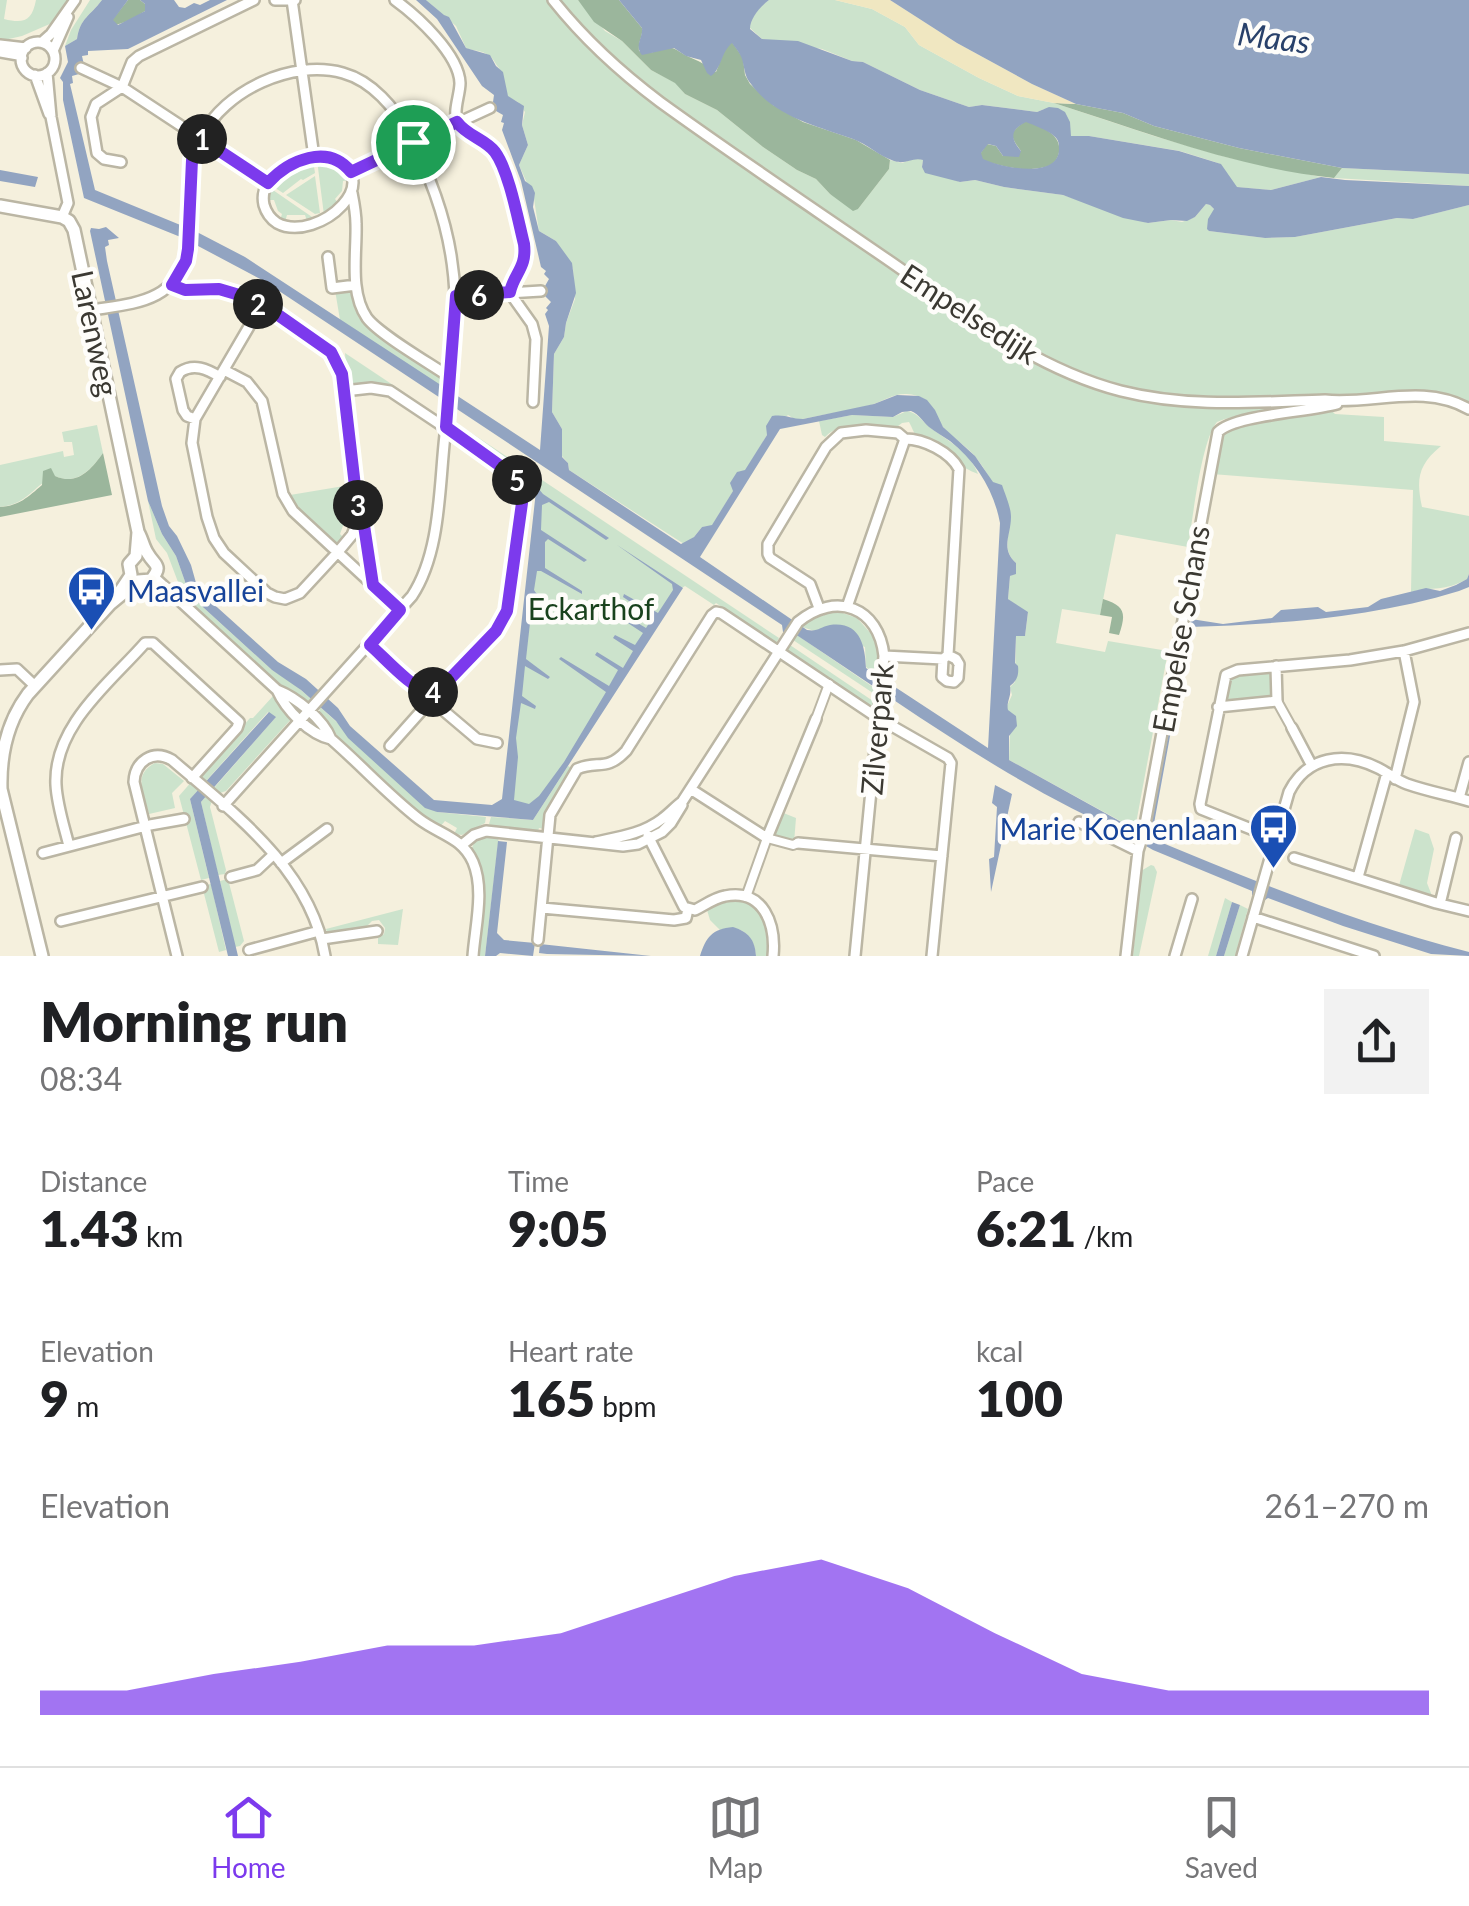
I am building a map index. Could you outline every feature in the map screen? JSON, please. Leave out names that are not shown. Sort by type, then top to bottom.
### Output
[{"type":"street","points":[[121,162],[104,159],[98,153],[91,117],[96,104],[122,87],[132,62],[139,56],[254,0]]},
{"type":"street","points":[[275,0],[293,0],[314,157]]},
{"type":"street","points":[[395,0],[430,31],[458,71],[457,122],[494,150],[509,188],[526,257],[510,292],[532,324],[536,339],[534,402]]},
{"type":"street","name":"Empelsedijk","points":[[553,0],[601,52],[660,102],[971,317],[1044,362],[1124,392],[1188,402],[1343,402],[1382,396],[1432,396],[1469,409]]},
{"type":"street","points":[[73,4],[53,51],[54,63],[46,73],[34,75],[24,67],[24,53],[33,43],[42,42],[73,4]]},
{"type":"street","points":[[42,42],[53,51]]},
{"type":"street","points":[[0,49],[24,53]]},
{"type":"street","points":[[81,68],[122,87],[268,183]]},
{"type":"street","points":[[96,310],[144,300],[172,285],[186,261],[192,160],[200,138],[223,108],[268,80],[303,71],[343,73],[374,88],[413,142],[441,212],[456,296],[451,381],[429,564],[421,583],[370,645],[220,803]]},
{"type":"street","name":"Larenweg","points":[[46,73],[68,203],[62,217],[69,220],[74,230],[96,310],[142,555]]},
{"type":"street","name":"Larenweg","points":[[34,75],[51,117]]},
{"type":"street","points":[[351,172],[490,108]]},
{"type":"street","points":[[352,193],[340,208],[306,225],[285,226],[269,216],[264,206],[268,183],[288,166],[314,157],[344,164],[351,172],[356,218],[356,285],[366,316],[451,381]]},
{"type":"street","points":[[0,206],[62,217]]},
{"type":"street","points":[[328,257],[332,288],[356,285]]},
{"type":"street","points":[[172,285],[185,290],[219,289],[261,306],[331,352],[342,374],[358,512],[352,535],[338,553],[300,593],[285,599],[268,593],[224,553],[214,538],[193,451],[195,419],[261,306]]},
{"type":"street","points":[[456,296],[541,291]]},
{"type":"street","points":[[195,419],[182,410],[176,379],[180,372],[192,367],[247,382],[265,410],[283,494],[293,511],[400,610]]},
{"type":"street","points":[[344,391],[390,391],[513,475],[522,503],[510,598],[502,622],[431,696],[390,746]]},
{"type":"street","name":"Empelse Schans","points":[[1126,956],[1138,851],[1218,432],[1225,424],[1238,420],[1343,402]]},
{"type":"street","points":[[820,608],[810,584],[770,558],[768,544],[835,437],[866,430],[898,433],[955,460],[960,469],[945,657],[884,656]]},
{"type":"street","points":[[463,844],[486,832],[624,846],[638,844],[647,834],[671,824],[798,622],[820,608],[847,607],[904,438]]},
{"type":"street","points":[[358,512],[363,519],[373,585]]},
{"type":"street","points":[[142,555],[156,561],[154,577],[147,582],[135,578],[130,564],[142,555]]},
{"type":"street","points":[[154,577],[277,690],[289,695],[327,728],[332,739],[417,818],[463,844],[478,881],[473,956]]},
{"type":"street","points":[[42,956],[4,805],[0,780],[2,748],[16,710],[135,578]]},
{"type":"street","name":"Zilverpark","points":[[847,607],[860,612],[877,629],[884,656],[856,956]]},
{"type":"street","points":[[538,940],[550,815],[577,769],[604,766],[626,751],[716,612],[951,762],[932,956]]},
{"type":"street","points":[[1276,839],[1201,809],[1226,675],[1238,670],[1404,651],[1469,633]]},
{"type":"street","points":[[68,846],[56,780],[66,739],[76,718],[144,643],[152,643],[238,722],[195,780]]},
{"type":"street","points":[[370,645],[476,739],[497,743]]},
{"type":"street","points":[[1358,877],[1414,702],[1404,651]]},
{"type":"street","points":[[1276,666],[1277,700],[1312,766]]},
{"type":"street","points":[[0,670],[16,669],[35,686]]},
{"type":"street","points":[[746,897],[829,684]]},
{"type":"street","points":[[1218,708],[1277,700]]},
{"type":"street","points":[[177,956],[134,782],[134,772],[148,757],[165,756],[257,836],[303,890],[313,910],[325,956]]},
{"type":"street","points":[[1242,956],[1296,778],[1312,766],[1340,758],[1375,766],[1391,776],[1464,799],[1469,762]]},
{"type":"street","points":[[692,790],[767,838],[793,845],[942,856]]},
{"type":"street","points":[[43,852],[184,819]]},
{"type":"street","points":[[1079,822],[1138,851]]},
{"type":"street","points":[[231,877],[257,870],[327,829]]},
{"type":"street","points":[[647,834],[688,910],[727,895],[754,900],[768,917],[774,937],[772,956]]},
{"type":"street","points":[[1440,904],[1456,838]]},
{"type":"street","points":[[1294,858],[1469,911]]},
{"type":"street","points":[[61,921],[202,886]]},
{"type":"street","points":[[1174,956],[1192,899]]},
{"type":"street","points":[[542,908],[674,920],[686,918],[688,910]]},
{"type":"street","points":[[1253,917],[1374,956]]},
{"type":"street","points":[[249,950],[321,935],[377,931]]},
{"type":"green space","points":[[0,0],[7,0],[4,19],[17,21],[29,17],[36,0],[71,0],[59,20],[0,41]]},
{"type":"green space","points":[[90,0],[102,0],[83,22],[77,39],[65,46],[71,30]]},
{"type":"green space","points":[[128,0],[140,0],[145,11],[116,25],[112,20]]},
{"type":"green space","points":[[426,0],[549,0],[606,60],[1007,345],[1133,396],[1315,403],[1217,422],[1202,462],[1188,547],[1116,534],[1100,615],[1062,609],[1056,643],[1105,652],[1108,641],[1168,651],[1135,829],[1009,760],[1007,706],[1012,695],[1010,687],[1015,682],[1016,636],[1025,636],[1028,613],[1008,599],[1010,576],[1016,573],[1016,563],[1007,546],[1008,521],[983,467],[944,428],[922,398],[902,394],[871,405],[803,419],[788,415],[767,435],[712,526],[702,527],[684,544],[569,470],[561,455],[562,429],[552,412],[554,354],[564,337],[575,299],[573,269],[556,241],[539,231],[534,199],[519,165],[528,145],[522,125],[525,112],[508,97],[492,58],[466,48],[456,26]]},
{"type":"green space","points":[[556,0],[578,0],[605,31],[622,41],[651,70],[717,110],[763,147],[858,209],[889,169],[890,160],[902,163],[916,158],[923,160],[922,167],[960,182],[975,180],[1063,195],[1148,223],[1182,222],[1195,217],[1206,204],[1214,209],[1209,231],[1265,238],[1295,237],[1397,218],[1413,219],[1469,205],[1469,406],[1411,392],[1190,399],[1130,390],[1067,369],[1009,339],[664,102],[622,69]]},
{"type":"green space","points":[[578,0],[619,0],[642,28],[639,51],[644,53],[672,48],[716,72],[732,42],[743,58],[750,84],[773,105],[803,122],[856,140],[890,160],[889,169],[853,211],[816,179],[763,147],[717,110],[651,70],[622,41],[594,22]]},
{"type":"green space","points":[[769,0],[835,0],[872,9],[905,27],[919,45],[1018,96],[1054,103],[1226,157],[1321,177],[1271,190],[1236,187],[1220,164],[1180,151],[1071,136],[1069,129],[1044,109],[1037,112],[969,107],[920,90],[863,62],[822,49],[762,39],[750,24]]},
{"type":"green space","points":[[1054,103],[1123,113],[1154,126],[1239,148],[1342,168],[1334,178],[1263,166],[1192,148]]},
{"type":"green space","points":[[1026,121],[1045,129],[1057,140],[1059,150],[1054,163],[1021,169],[982,160],[980,154],[987,144],[996,146],[1003,156],[1021,151],[1013,134]]},
{"type":"green space","points":[[323,159],[323,165],[334,167],[341,175],[346,173],[349,180],[343,181],[342,191],[335,199],[339,204],[324,215],[317,160]]},
{"type":"green space","points":[[313,160],[315,173],[283,193],[272,186],[283,174],[287,178]]},
{"type":"green space","points":[[1342,168],[1469,174],[1469,186],[1334,178]]},
{"type":"green space","points":[[315,176],[320,213],[315,214],[286,195]]},
{"type":"green space","points":[[270,188],[315,219],[307,221],[305,215],[287,215],[285,222],[280,220],[282,214],[274,200],[267,200]]},
{"type":"green space","points":[[349,289],[359,318],[444,376],[445,389],[340,320],[335,290]]},
{"type":"green space","points":[[345,353],[405,393],[347,382]]},
{"type":"green space","points":[[907,411],[959,448],[978,474],[921,441],[909,422],[893,430],[848,426],[825,437],[819,421],[852,415],[893,417]]},
{"type":"green space","points":[[1332,411],[1384,417],[1384,441],[1441,446],[1421,473],[1422,507],[1469,516],[1467,579],[1411,592],[1413,490],[1212,474],[1222,431],[1246,422]]},
{"type":"green space","name":"Eckarthof","points":[[452,420],[779,638],[776,643],[716,603],[685,586],[682,588],[531,816],[503,813],[538,492],[508,465],[469,439]]},
{"type":"green space","points":[[97,425],[103,453],[88,470],[76,478],[55,476],[18,502],[0,507],[0,465],[63,451],[64,457],[74,455],[72,442],[64,442],[62,432]]},
{"type":"green space","points":[[103,453],[112,495],[0,517],[0,507],[18,503],[42,485],[43,471],[51,468],[55,476],[77,478]]},
{"type":"green space","points":[[350,485],[352,494],[347,495],[348,512],[340,534],[343,537],[338,542],[333,542],[302,513],[290,495]]},
{"type":"green space","points":[[148,501],[193,598],[272,670],[312,700],[297,696],[261,670],[173,588],[178,582],[167,553],[156,539]]},
{"type":"green space","points":[[1103,599],[1122,612],[1119,635],[1109,633],[1112,617],[1100,615]]},
{"type":"green space","points":[[840,612],[857,618],[874,637],[880,665],[876,695],[790,638],[804,624],[812,618]],"holes":[[[802,627],[865,647],[866,667],[875,674],[878,670],[875,691],[797,635]]]},
{"type":"green space","points":[[787,643],[876,703],[875,709],[785,649]]},
{"type":"green space","points":[[1273,671],[1274,699],[1223,703],[1228,679],[1236,674]]},
{"type":"green space","points":[[273,696],[294,716],[220,793],[214,788],[275,718],[268,712],[206,781],[202,773]]},
{"type":"green space","points":[[320,707],[437,812],[486,817],[485,823],[462,835],[454,834],[457,828],[445,821],[439,828],[429,822],[342,743],[319,714]]},
{"type":"green space","points":[[155,763],[163,764],[184,781],[172,793],[175,808],[149,814],[142,779]]},
{"type":"green space","points":[[568,766],[574,769],[546,829],[489,824],[491,817],[533,820]]},
{"type":"green space","points":[[193,780],[201,787],[190,799],[209,878],[201,880],[179,796]]},
{"type":"green space","points":[[209,793],[213,797],[210,807],[225,874],[218,875],[201,802]]},
{"type":"green space","points":[[781,812],[796,818],[794,843],[771,837]]},
{"type":"green space","points":[[1415,829],[1429,834],[1434,849],[1427,883],[1434,901],[1398,889]]},
{"type":"green space","points":[[499,835],[485,956],[476,956],[483,890],[481,867],[472,848],[476,838]]},
{"type":"green space","points":[[1151,865],[1157,872],[1139,956],[1133,956],[1141,871]]},
{"type":"green space","points":[[228,879],[244,941],[235,947],[220,881]]},
{"type":"green space","points":[[211,884],[226,950],[219,952],[202,886]]},
{"type":"green space","points":[[1225,898],[1232,902],[1216,956],[1208,956]]},
{"type":"green space","points":[[734,899],[752,906],[763,919],[768,937],[767,956],[756,956],[745,933],[720,930],[710,920],[707,910]]},
{"type":"green space","points":[[1240,905],[1248,909],[1235,956],[1224,956]]},
{"type":"green space","points":[[403,909],[398,945],[378,944],[385,928],[379,920],[366,927],[327,932],[326,929]]},
{"type":"sand","points":[[835,0],[890,0],[957,43],[1076,104],[1018,96],[919,45],[905,27],[872,9]]},
{"type":"water","points":[[102,0],[128,0],[113,20],[118,25],[145,11],[140,0],[174,0],[185,8],[194,3],[227,0],[128,49],[88,51],[88,55],[82,56],[84,65],[80,66],[79,74],[72,76],[70,84],[95,190],[195,231],[245,257],[540,450],[549,326],[545,314],[551,302],[545,296],[545,286],[549,279],[541,267],[521,181],[502,130],[503,115],[496,111],[494,95],[482,86],[437,19],[416,0],[426,0],[449,17],[466,48],[490,55],[503,72],[508,96],[524,106],[522,125],[528,145],[519,165],[535,193],[533,207],[539,231],[556,241],[572,263],[576,293],[564,337],[554,354],[552,412],[562,429],[562,457],[569,470],[681,544],[702,527],[712,525],[733,491],[730,483],[737,472],[745,470],[767,435],[766,426],[772,416],[803,419],[874,404],[897,395],[927,400],[943,427],[975,456],[993,482],[1002,485],[1010,509],[1007,547],[1016,563],[1016,574],[1010,576],[1008,599],[1028,612],[1025,636],[1016,636],[1018,672],[1010,686],[1008,710],[1016,716],[1017,726],[1009,736],[1009,760],[1134,829],[1134,834],[1128,836],[1014,777],[798,636],[783,632],[782,625],[264,281],[183,238],[84,198],[60,78],[68,62],[65,46],[77,39],[83,22]],"holes":[[[902,412],[914,413],[976,467],[993,499],[1000,523],[988,748],[866,668],[859,636],[848,627],[830,625],[807,630],[700,557],[780,429],[852,415],[893,417]]]},
{"type":"water","points":[[619,0],[769,0],[750,25],[762,39],[798,41],[863,62],[920,90],[969,107],[1037,112],[1058,108],[1070,122],[1071,136],[1179,151],[1221,164],[1237,187],[1271,190],[1321,177],[1469,186],[1469,205],[1413,219],[1397,218],[1295,237],[1265,238],[1209,231],[1208,219],[1214,209],[1206,204],[1187,221],[1148,223],[1123,218],[1063,195],[975,180],[960,182],[925,173],[923,160],[894,161],[858,141],[772,105],[749,81],[732,43],[711,76],[701,60],[674,48],[642,55],[642,28]],"holes":[[[1026,122],[1056,138],[1056,159],[1049,165],[1027,169],[983,159],[981,153],[988,144],[996,146],[1003,156],[1019,157],[1021,151],[1013,135]]]},
{"type":"water","name":"Maas","points":[[890,0],[1469,0],[1469,174],[1342,168],[1239,148],[1154,126],[1123,113],[1076,104],[957,43]]},
{"type":"water","points":[[0,170],[38,177],[35,187],[0,181]]},
{"type":"water","points":[[106,227],[119,238],[108,240],[107,261],[162,506],[191,565],[198,590],[278,662],[306,679],[338,708],[350,726],[434,800],[492,805],[502,799],[538,488],[609,538],[606,540],[549,502],[542,505],[541,530],[587,560],[584,562],[548,539],[545,542],[545,568],[582,594],[537,571],[536,593],[575,621],[533,596],[526,659],[550,677],[525,666],[522,696],[536,706],[535,709],[521,703],[514,800],[529,804],[539,796],[606,692],[559,659],[609,686],[618,670],[595,655],[597,652],[623,668],[633,651],[613,638],[615,635],[635,645],[643,633],[602,606],[602,602],[646,628],[653,617],[624,594],[658,613],[673,590],[672,584],[617,545],[683,588],[533,820],[425,808],[348,738],[336,721],[272,670],[193,598],[148,501],[90,231]]},
{"type":"water","points":[[1469,574],[1469,587],[1393,608],[1292,621],[1190,627],[1153,829],[1150,828],[1191,619],[1223,624],[1272,618],[1281,610],[1318,607],[1326,612],[1368,607],[1381,599],[1426,588],[1440,591],[1467,579]]},
{"type":"water","points":[[269,712],[276,717],[201,802],[238,956],[228,956],[190,799]]},
{"type":"water","points":[[995,785],[1012,794],[991,892],[989,859],[994,857]]},
{"type":"water","points":[[1148,837],[1307,901],[1469,952],[1469,956],[1431,954],[1265,900],[1153,850],[1146,846]]},
{"type":"water","points":[[498,841],[507,842],[497,933],[504,940],[535,943],[533,956],[485,956]]},
{"type":"water","points":[[1232,902],[1240,905],[1224,956],[1216,956]]},
{"type":"water","points":[[733,927],[750,937],[756,956],[700,956],[711,935]]},
{"type":"water","points":[[540,944],[651,956],[547,954],[539,953]]},
{"type":"place","name":"Maasvallei","points":[[92,632]]},
{"type":"place","name":"Marie Koenenlaan","points":[[1273,870]]},
{"type":"route","points":[[457,122],[494,150],[509,188],[526,257],[510,292],[456,296],[446,427],[513,475],[522,503],[510,598],[502,622],[445,684],[431,692],[418,688],[370,645],[400,610],[373,585],[363,519],[358,512],[342,374],[331,352],[271,310],[236,294],[219,289],[185,290],[172,285],[186,261],[192,160],[200,138],[268,183],[288,166],[304,159],[335,159],[351,172],[413,142],[457,122]]}]
